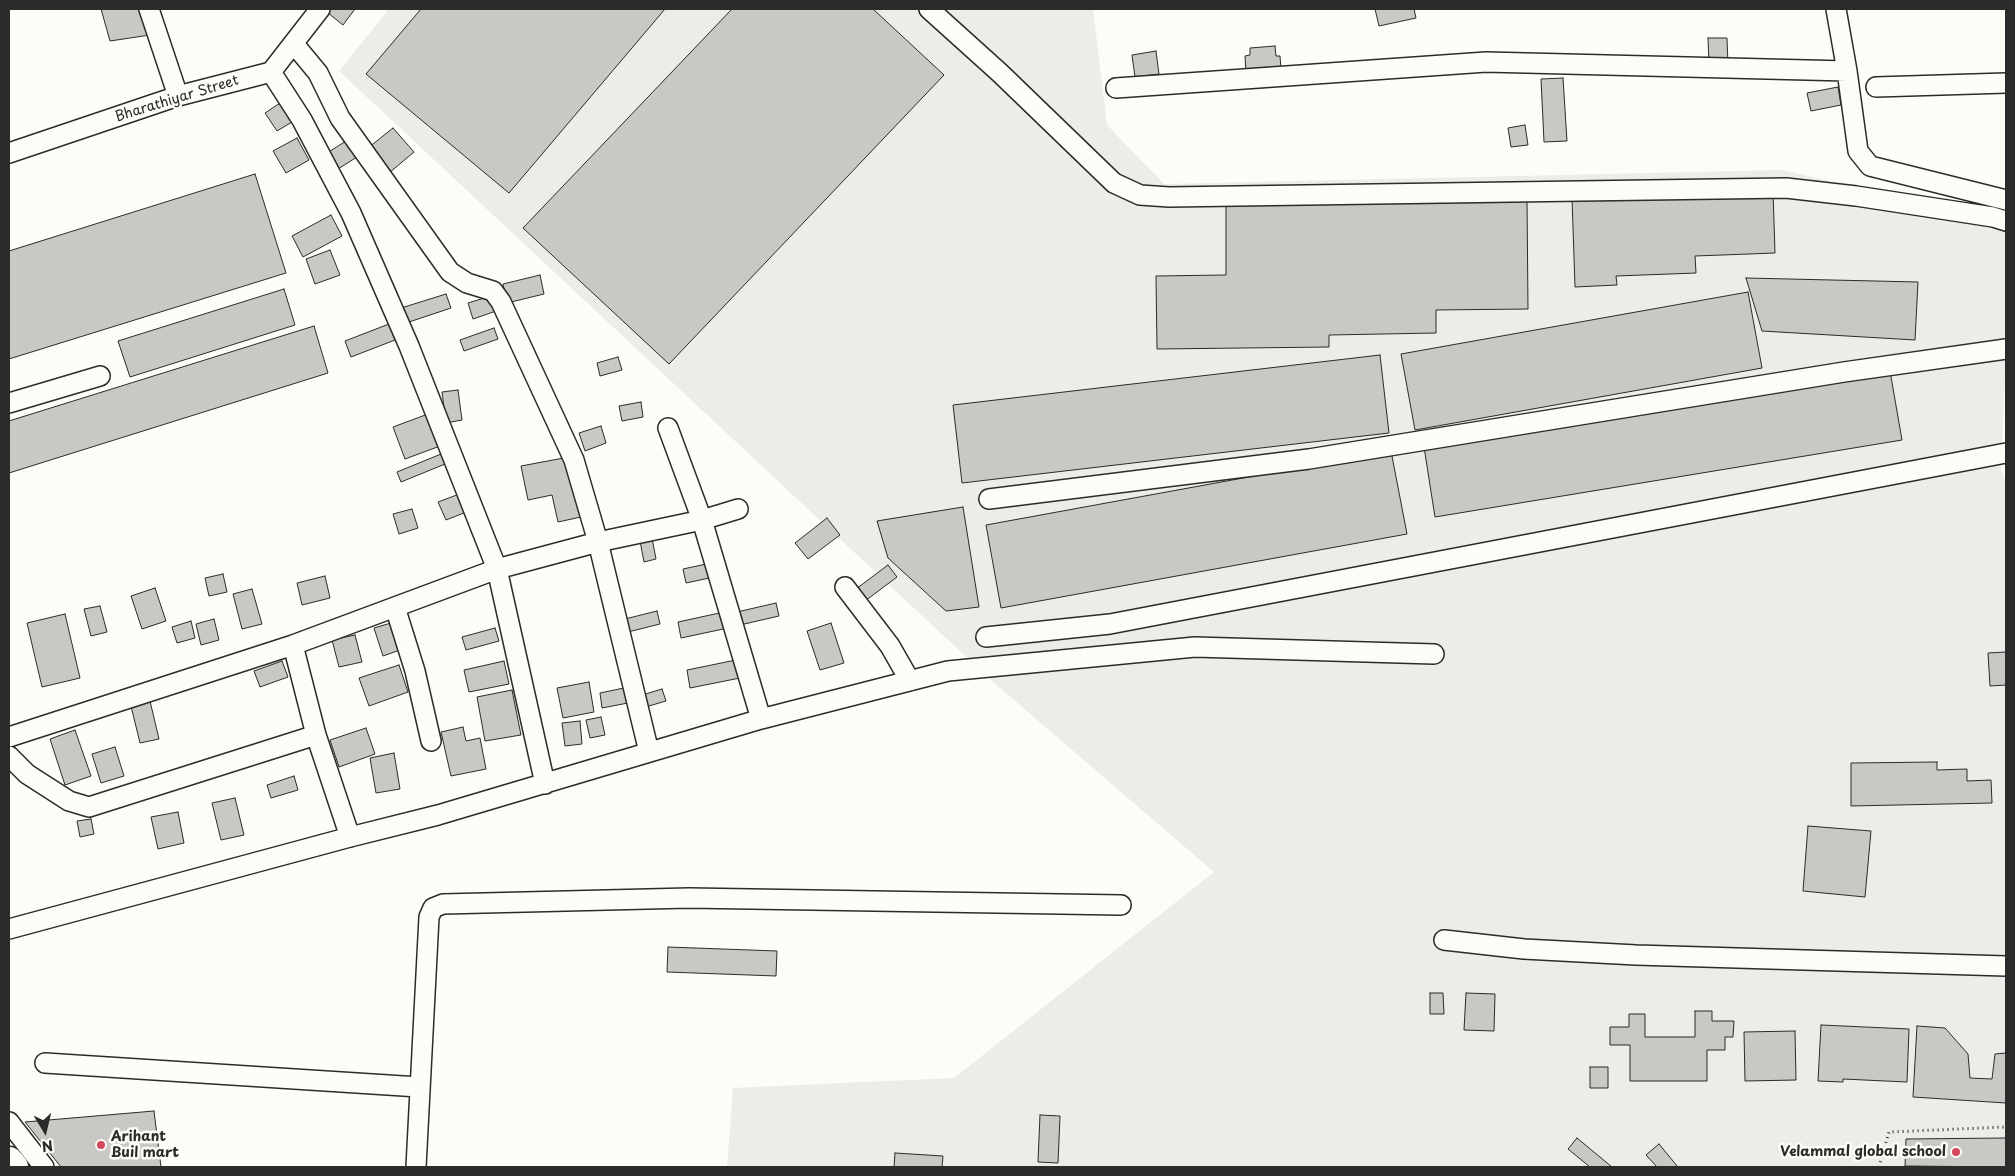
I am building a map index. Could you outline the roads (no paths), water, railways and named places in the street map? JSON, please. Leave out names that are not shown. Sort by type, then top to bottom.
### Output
[{"type":"highway","points":[[9,1161],[14,1167]]},
{"type":"street","points":[[148,9],[178,96]]},
{"type":"street","points":[[320,9],[271,72],[302,120],[352,213],[409,346],[497,569],[545,784]]},
{"type":"street","points":[[929,9],[1000,73],[1114,183],[1140,195],[1169,197],[1786,188],[1993,216],[2006,221]]},
{"type":"street","points":[[1836,9],[1858,151],[1870,166],[2006,200]]},
{"type":"street","points":[[294,44],[318,73],[340,118],[450,272],[467,283],[493,291],[501,302],[574,460],[598,542],[649,752]]},
{"type":"street","points":[[1116,88],[1486,62],[1847,71]]},
{"type":"street","name":"Bharathiyar Street","points":[[9,153],[178,96],[271,72]]},
{"type":"street","points":[[1876,87],[2006,83]]},
{"type":"street","points":[[989,499],[1309,459],[1834,373],[2006,349]]},
{"type":"street","points":[[9,403],[100,376]]},
{"type":"street","points":[[668,428],[702,520],[761,719]]},
{"type":"street","points":[[986,637],[1110,624],[2006,453]]},
{"type":"street","points":[[9,737],[293,645],[497,569],[598,542],[702,520],[738,509]]},
{"type":"street","points":[[845,587],[890,646],[910,681]]},
{"type":"street","points":[[395,607],[415,671],[431,741]]},
{"type":"street","points":[[293,645],[316,735],[350,836]]},
{"type":"street","points":[[9,929],[350,836],[438,815],[761,719],[948,671],[1194,647],[1434,654]]},
{"type":"street","points":[[9,756],[27,774],[69,801],[88,808],[316,735]]},
{"type":"street","points":[[416,1167],[429,917],[433,908],[443,904],[689,898],[1121,906]]},
{"type":"street","points":[[1444,940],[1524,949],[1636,955],[2006,966]]},
{"type":"street","points":[[45,1063],[419,1087]]},
{"type":"street","points":[[9,1122],[44,1167]]},
{"type":"place","name":"Arihant Buil mart","points":[[101,1145]]},
{"type":"place","name":"Velammal global school","points":[[1956,1152]]}]
